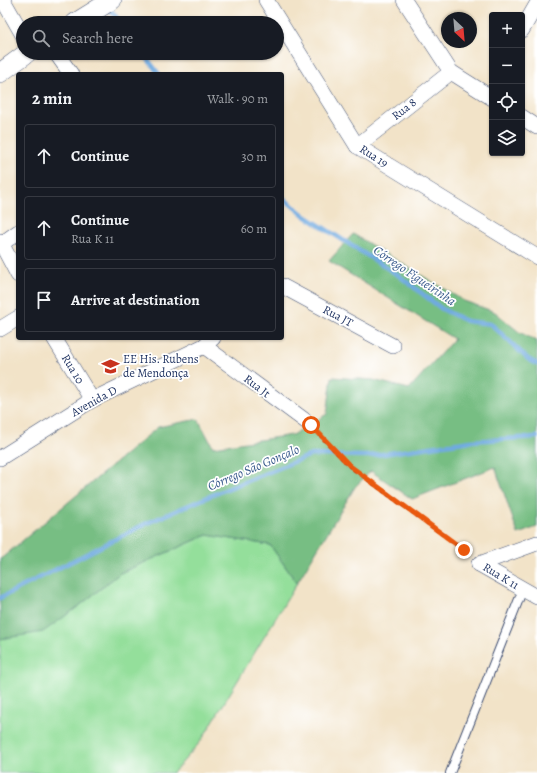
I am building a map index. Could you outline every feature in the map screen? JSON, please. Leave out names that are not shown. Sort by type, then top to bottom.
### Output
[{"type":"street","points":[[3,0],[16,23]]},
{"type":"street","points":[[85,16],[112,0]]},
{"type":"street","name":"Rua 19","points":[[266,0],[276,16]]},
{"type":"street","points":[[404,0],[451,72],[489,91]]},
{"type":"street","points":[[525,25],[537,4]]},
{"type":"street","name":"Rua 19","points":[[284,29],[357,146],[537,257]]},
{"type":"street","points":[[0,73],[18,60]]},
{"type":"street","points":[[61,60],[70,72]]},
{"type":"street","name":"Rua 8","points":[[357,146],[451,72]]},
{"type":"street","points":[[525,119],[537,127]]},
{"type":"street","points":[[16,233],[1,243],[16,271]]},
{"type":"street","name":"Rua JT","points":[[284,287],[393,346]]},
{"type":"street","points":[[0,329],[16,319]]},
{"type":"street","name":"Rua 10","points":[[55,340],[92,400]]},
{"type":"street","name":"Avenida D","points":[[0,458],[92,400],[208,342]]},
{"type":"street","name":"Rua Jt","points":[[208,342],[311,425]]},
{"type":"street","points":[[479,564],[537,543]]},
{"type":"street","name":"Rua K 11","points":[[479,564],[537,598]]},
{"type":"lane","points":[[450,773],[523,589]]},
{"type":"path","name":"Rua K 11","points":[[311,425],[350,466],[464,550],[479,564]]},
{"type":"green space","points":[[353,234],[464,301],[495,312],[519,332],[537,341],[537,527],[518,534],[495,467],[412,499],[371,471],[355,487],[297,583],[270,545],[207,535],[120,573],[79,606],[43,632],[0,639],[0,559],[158,427],[198,419],[213,447],[292,435],[327,414],[332,377],[373,380],[409,389],[454,339],[329,261]]},
{"type":"green space","points":[[207,535],[270,545],[297,583],[201,741],[173,773],[0,773],[0,639],[79,606],[120,573]]},
{"type":"waterway","name":"Córrego Figueirinha","points":[[109,8],[115,16]]},
{"type":"waterway","name":"Córrego Figueirinha","points":[[148,60],[157,72]]},
{"type":"waterway","name":"Córrego Figueirinha","points":[[284,199],[305,216],[398,275],[442,309],[466,321],[491,324],[528,359],[537,364]]},
{"type":"waterway","name":"Córrego São Gonçalo","points":[[0,598],[145,524],[311,455],[369,456],[471,441],[537,437]]},
{"type":"place","name":"EE His. Rubens de Mendonça","points":[[110,366]]},
{"type":"route","points":[[311,425],[350,466],[464,550]]}]
